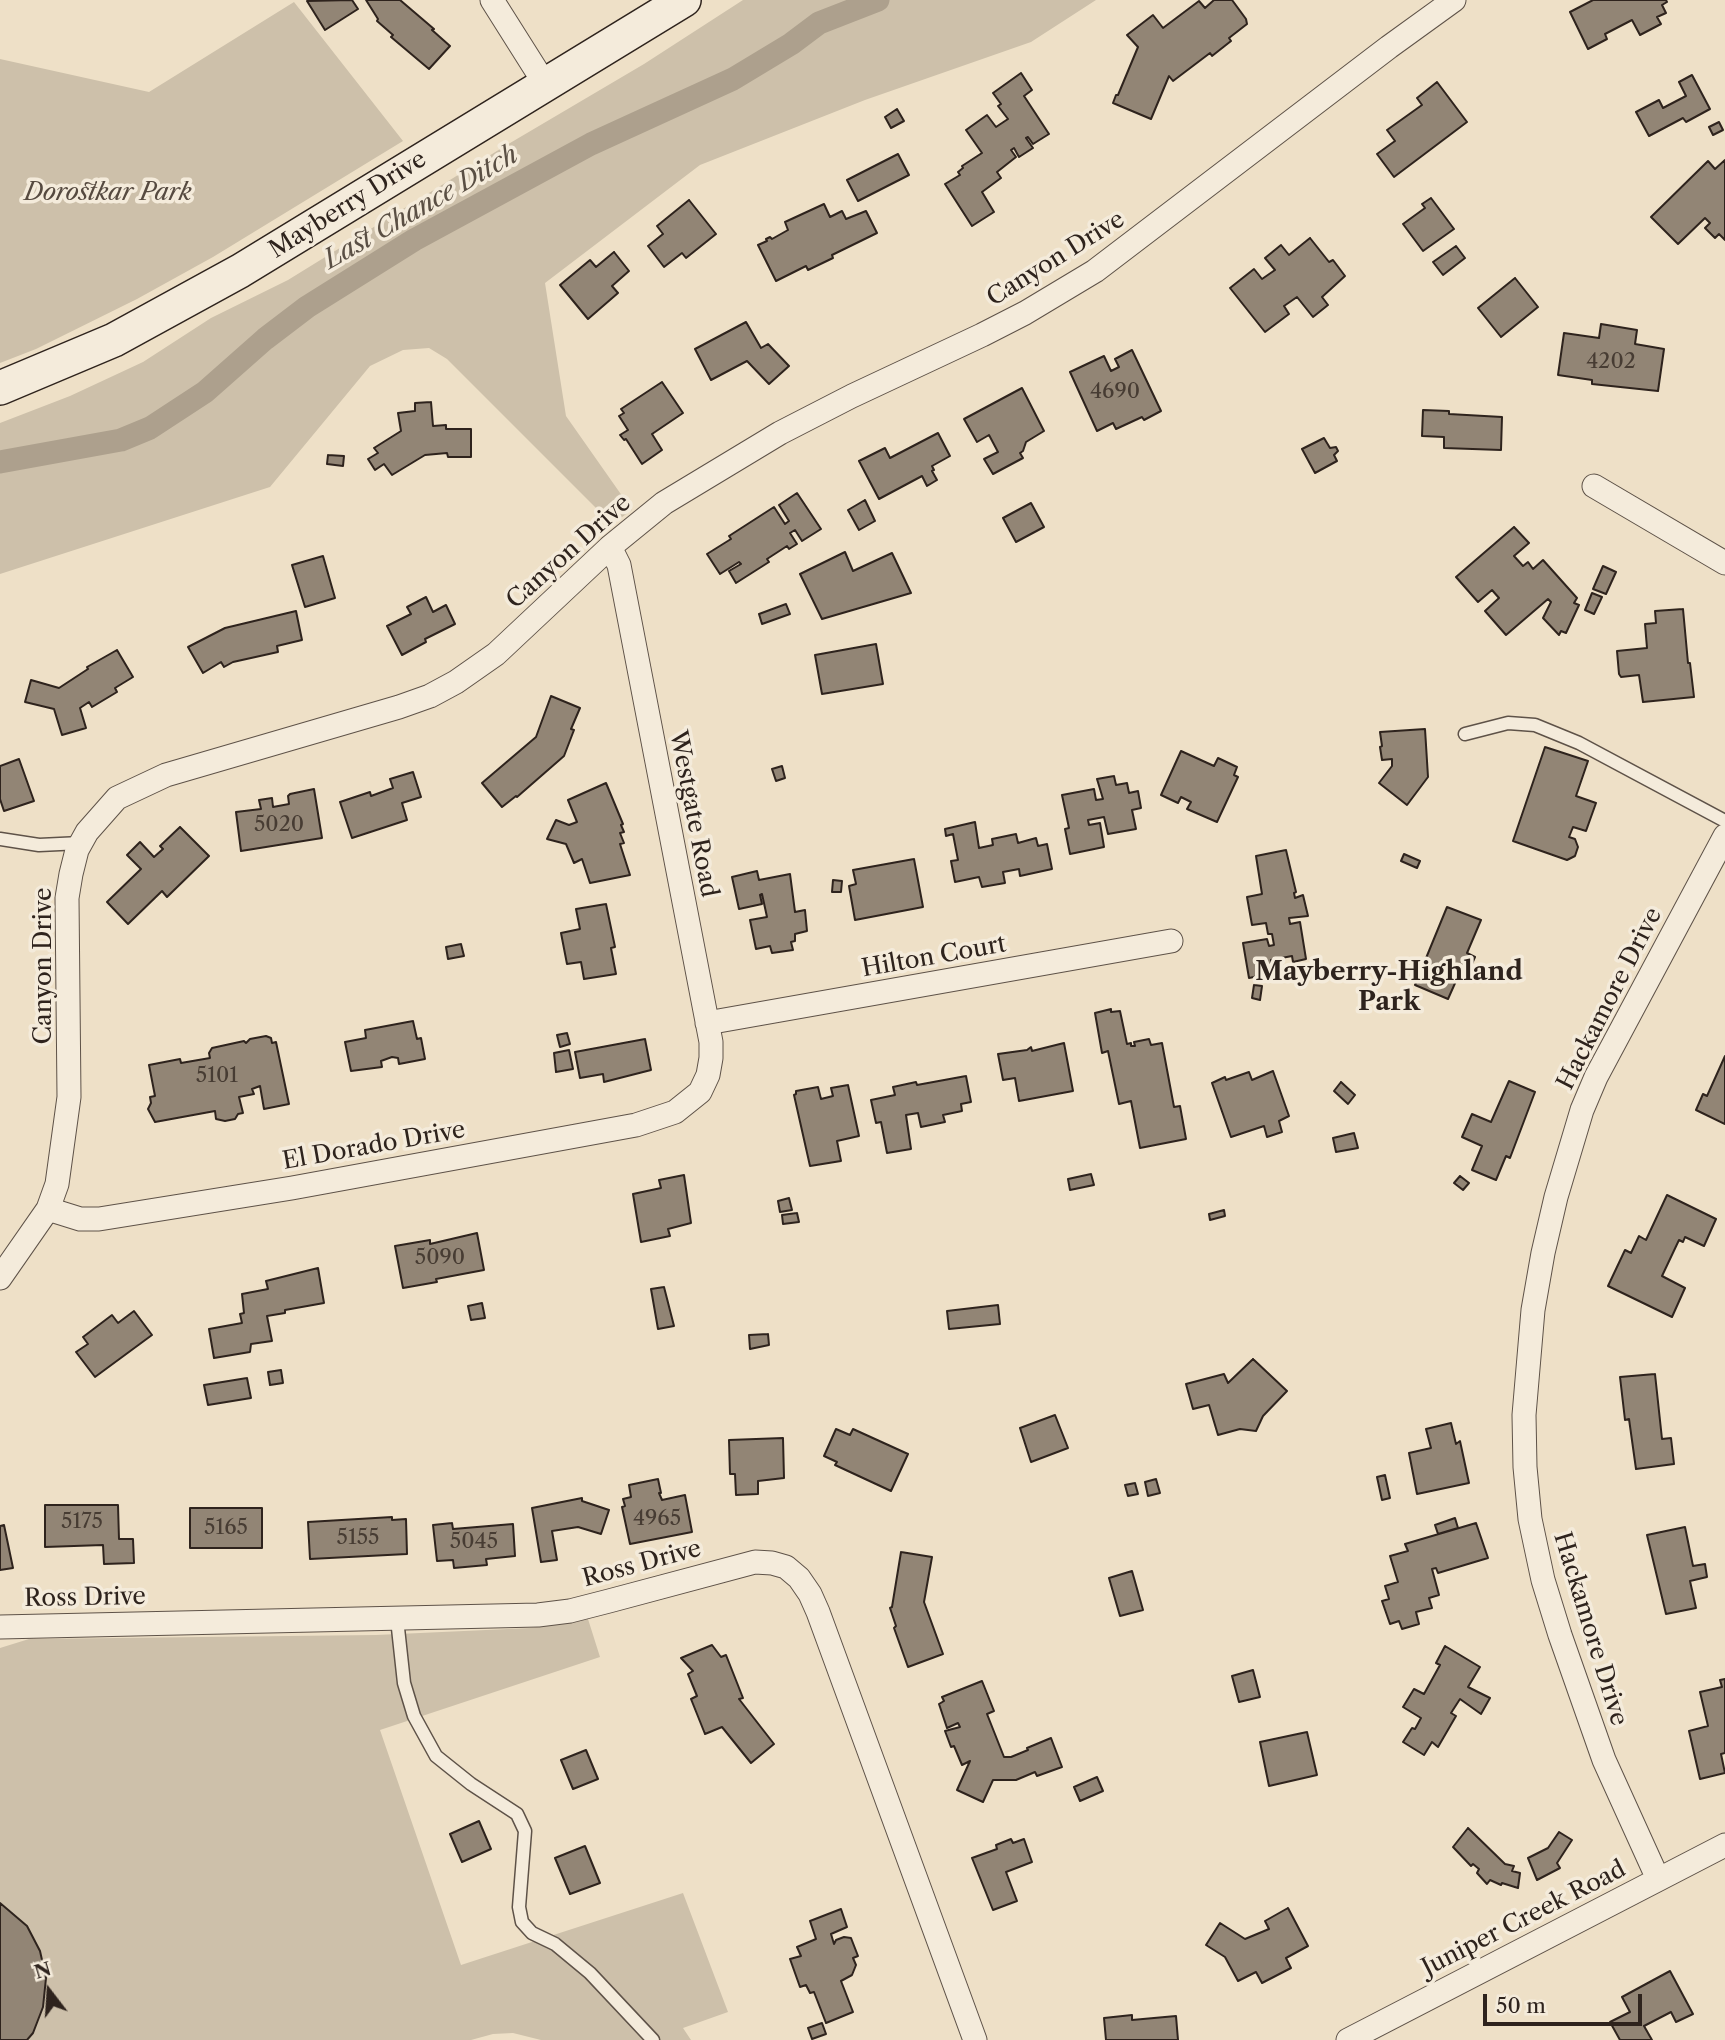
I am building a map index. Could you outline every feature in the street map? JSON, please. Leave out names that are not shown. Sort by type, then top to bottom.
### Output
[{"type":"main road","name":"Mayberry Drive","points":[[0,388],[114,340],[189,300],[684,0]]},
{"type":"street","points":[[492,0],[545,85]]},
{"type":"street","name":"Canyon Drive","points":[[0,1278],[48,1209],[57,1184],[69,1097],[68,898],[71,874],[81,843],[100,814],[117,799],[136,787],[166,775],[399,708],[456,682],[496,654],[610,547],[664,503],[740,455],[816,414],[1025,313],[1095,271],[1454,0]]},
{"type":"street","points":[[1594,486],[1725,563]]},
{"type":"street","name":"Westgate Road","points":[[610,547],[619,565],[707,1023],[711,1058],[708,1075],[700,1092]]},
{"type":"street","name":"Hackamore Drive","points":[[1658,1879],[1604,1760],[1546,1591],[1530,1519],[1524,1415],[1533,1310],[1543,1253],[1556,1197],[1582,1110],[1596,1077],[1725,836]]},
{"type":"street","name":"Hilton Court","points":[[707,1023],[1171,941]]},
{"type":"street","name":"El Dorado Drive","points":[[48,1209],[73,1217],[99,1219],[332,1181],[636,1125],[675,1112],[700,1092]]},
{"type":"street","name":"Ross Drive","points":[[0,1627],[499,1617],[570,1611],[731,1566],[755,1562],[786,1567],[799,1578],[818,1612],[975,2040]]},
{"type":"street","name":"Juniper Creek Road","points":[[1348,2040],[1725,1845]]},
{"type":"lane","points":[[1465,734],[1508,723],[1535,725],[1579,743],[1725,821]]},
{"type":"lane","points":[[0,839],[39,845],[81,843]]},
{"type":"lane","points":[[397,1619],[404,1683],[414,1716],[436,1756],[471,1784],[517,1814],[525,1830],[519,1907],[522,1922],[532,1933],[555,1944],[590,1973],[653,2040]]},
{"type":"green space","points":[[743,0],[1096,0],[1031,42],[865,100],[700,165],[545,283],[566,416],[632,510],[612,524],[447,359],[429,348],[403,350],[370,366],[270,487],[0,574],[0,423],[70,396],[143,362],[211,318],[288,280],[644,64]]},
{"type":"green space","name":"Dorostkar Park","points":[[294,2],[403,141],[213,257],[137,299],[36,349],[0,363],[0,59],[149,92]]},
{"type":"green space","points":[[588,1619],[600,1657],[380,1730],[461,1965],[683,1893],[728,2012],[683,2028],[691,2040],[541,2040],[513,2033],[493,2034],[471,2040],[27,2040],[33,2033],[43,2007],[46,1978],[40,1951],[27,1926],[0,1903],[0,1648],[29,1639],[376,1635],[530,1628]]},
{"type":"building","points":[[352,0],[358,9],[325,30],[307,1]]},
{"type":"building","points":[[366,0],[400,0],[450,46],[429,69],[391,37],[393,35],[377,21]]},
{"type":"building","points":[[1214,0],[1232,0],[1246,19],[1247,24],[1229,38],[1231,41],[1173,81],[1169,76],[1151,119],[1113,103],[1138,47],[1127,35],[1153,15],[1163,28],[1199,1],[1205,8]]},
{"type":"building","points":[[1593,0],[1666,0],[1662,5],[1666,13],[1657,17],[1661,24],[1640,35],[1632,20],[1605,34],[1607,39],[1588,49],[1570,12]]},
{"type":"building","points":[[1021,73],[1032,90],[1024,96],[1049,134],[1033,144],[1026,138],[1033,148],[1019,157],[1014,148],[1011,150],[1016,157],[997,172],[1001,178],[982,192],[994,212],[972,226],[945,184],[960,175],[958,172],[962,166],[982,153],[966,130],[987,115],[996,127],[1008,119],[998,106],[1001,104],[993,93]]},
{"type":"building","points":[[1692,75],[1710,109],[1686,122],[1683,118],[1649,136],[1636,112],[1659,100],[1663,108],[1686,96],[1679,82]]},
{"type":"building","points":[[1437,82],[1467,122],[1394,177],[1377,154],[1395,141],[1387,130],[1422,105],[1417,98]]},
{"type":"building","points":[[897,109],[904,121],[891,128],[885,117]]},
{"type":"building","points":[[1719,122],[1723,130],[1713,135],[1709,127]]},
{"type":"building","points":[[898,154],[909,175],[858,201],[847,180]]},
{"type":"building","points":[[1725,160],[1725,240],[1719,234],[1715,238],[1705,228],[1710,223],[1705,218],[1678,244],[1651,217],[1708,161],[1715,169]]},
{"type":"building","points":[[1431,198],[1454,229],[1423,251],[1403,224],[1425,208],[1422,204]]},
{"type":"building","points":[[689,200],[716,234],[686,258],[682,253],[664,267],[648,246],[663,234],[657,226]]},
{"type":"building","points":[[824,204],[830,217],[842,211],[846,219],[866,211],[877,233],[808,270],[806,266],[776,281],[758,245],[788,230],[785,222]]},
{"type":"building","points":[[1310,238],[1329,262],[1333,260],[1345,276],[1322,297],[1328,305],[1313,317],[1297,297],[1284,306],[1289,314],[1265,332],[1230,288],[1254,269],[1262,279],[1275,270],[1265,258],[1281,245],[1289,255]]},
{"type":"building","points":[[1456,246],[1465,258],[1443,275],[1433,262]]},
{"type":"building","points":[[614,252],[629,271],[612,286],[618,293],[588,319],[560,285],[590,260],[596,267]]},
{"type":"building","points":[[1515,278],[1538,307],[1501,337],[1478,308]]},
{"type":"building","points":[[746,322],[761,348],[768,344],[789,366],[769,384],[747,361],[711,380],[695,349]]},
{"type":"building","points":[[1601,324],[1637,330],[1635,344],[1664,349],[1658,391],[1592,384],[1592,380],[1558,375],[1564,333],[1599,338]]},
{"type":"building","points":[[1132,350],[1161,411],[1116,429],[1113,423],[1097,431],[1070,372],[1104,356],[1111,371],[1119,367],[1115,359]]},
{"type":"building","points":[[662,382],[683,413],[652,434],[662,450],[642,464],[626,439],[620,435],[628,430],[619,416],[624,413],[621,409]]},
{"type":"building","points":[[1022,388],[1044,431],[1026,442],[1020,453],[1023,458],[993,474],[984,459],[998,452],[989,435],[977,442],[964,419]]},
{"type":"building","points":[[431,402],[433,426],[471,429],[471,457],[448,457],[447,453],[425,455],[392,475],[384,464],[375,470],[368,459],[378,453],[374,448],[401,431],[398,413],[415,411],[415,403]]},
{"type":"building","points":[[1423,410],[1502,417],[1501,450],[1444,448],[1444,437],[1422,436]]},
{"type":"building","points":[[938,433],[950,456],[932,466],[937,480],[927,486],[922,476],[879,499],[859,461],[885,448],[890,458]]},
{"type":"building","points":[[1324,438],[1330,448],[1336,447],[1338,451],[1334,455],[1337,461],[1315,473],[1302,449]]},
{"type":"building","points":[[328,455],[344,456],[343,466],[327,464]]},
{"type":"building","points":[[797,493],[821,529],[802,541],[795,530],[790,533],[797,544],[789,549],[787,546],[767,559],[769,562],[736,583],[729,571],[741,564],[739,562],[720,574],[707,554],[731,539],[729,536],[774,507],[785,524],[789,521],[779,505]]},
{"type":"building","points":[[865,500],[875,521],[859,530],[848,510]]},
{"type":"building","points":[[1031,503],[1044,527],[1016,542],[1003,518]]},
{"type":"building","points":[[1514,527],[1529,543],[1514,556],[1523,566],[1528,562],[1533,569],[1543,560],[1577,598],[1574,603],[1579,605],[1566,633],[1561,631],[1559,635],[1543,618],[1551,602],[1548,599],[1506,635],[1485,611],[1499,598],[1492,590],[1478,602],[1456,577]]},
{"type":"building","points":[[845,552],[853,571],[892,553],[911,593],[822,619],[800,574]]},
{"type":"building","points":[[323,556],[335,598],[305,607],[292,565]]},
{"type":"building","points":[[1603,566],[1616,572],[1606,594],[1593,589]]},
{"type":"building","points":[[1592,593],[1602,597],[1594,614],[1585,610]]},
{"type":"building","points":[[426,597],[433,612],[446,605],[455,624],[425,639],[426,642],[402,655],[387,626],[411,614],[407,607]]},
{"type":"building","points":[[786,604],[790,614],[762,624],[759,614]]},
{"type":"building","points":[[1683,609],[1694,697],[1643,702],[1639,675],[1621,677],[1617,651],[1647,648],[1645,624],[1656,623],[1655,611]]},
{"type":"building","points":[[296,611],[302,640],[277,646],[278,652],[233,662],[224,667],[221,662],[203,673],[188,647],[225,628]]},
{"type":"building","points":[[876,644],[883,684],[822,694],[815,655]]},
{"type":"building","points":[[117,650],[133,677],[115,688],[117,692],[92,707],[89,702],[80,708],[86,728],[62,735],[54,709],[25,702],[31,680],[59,688],[88,669],[87,667]]},
{"type":"building","points":[[551,696],[580,708],[564,756],[502,807],[482,783],[536,737]]},
{"type":"building","points":[[1425,729],[1428,777],[1407,805],[1379,783],[1392,766],[1392,759],[1382,760],[1380,732]]},
{"type":"building","points":[[1545,747],[1588,761],[1576,796],[1596,803],[1586,831],[1573,827],[1569,837],[1575,839],[1578,847],[1575,856],[1567,860],[1513,841]]},
{"type":"building","points":[[1181,751],[1214,766],[1218,758],[1237,767],[1234,775],[1238,777],[1217,822],[1187,809],[1191,802],[1181,797],[1178,803],[1161,795]]},
{"type":"building","points":[[19,759],[34,801],[4,811],[0,799],[0,766]]},
{"type":"building","points":[[782,766],[785,778],[776,781],[772,769]]},
{"type":"building","points":[[413,772],[421,797],[402,803],[407,820],[352,838],[340,802],[370,792],[371,796],[393,788],[390,779]]},
{"type":"building","points":[[1114,776],[1116,785],[1127,783],[1129,793],[1138,791],[1141,808],[1132,810],[1136,829],[1108,834],[1104,817],[1088,820],[1089,825],[1100,823],[1104,847],[1070,854],[1065,829],[1069,828],[1062,795],[1094,789],[1096,800],[1103,799],[1097,779]]},
{"type":"building","points":[[606,783],[623,824],[621,825],[624,832],[620,833],[624,843],[620,844],[630,875],[590,883],[582,859],[574,863],[566,844],[547,839],[556,820],[569,825],[577,822],[568,800]]},
{"type":"building","points":[[314,789],[322,838],[241,851],[236,812],[261,809],[259,800],[272,798],[273,807],[289,804],[290,794]]},
{"type":"building","points":[[975,822],[979,848],[993,845],[992,839],[1016,834],[1018,843],[1036,838],[1038,846],[1047,844],[1052,869],[1020,876],[1019,869],[1003,872],[1005,883],[982,887],[979,877],[955,882],[951,861],[958,860],[953,834],[946,836],[945,829]]},
{"type":"building","points":[[180,827],[209,856],[167,897],[162,891],[128,924],[107,902],[141,869],[127,855],[140,842],[154,857],[163,849],[160,846]]},
{"type":"building","points":[[1286,850],[1295,898],[1303,895],[1308,916],[1289,918],[1290,924],[1300,922],[1306,959],[1293,962],[1292,956],[1271,960],[1274,973],[1249,978],[1243,943],[1267,939],[1269,946],[1274,945],[1266,923],[1252,925],[1247,897],[1262,894],[1256,856]]},
{"type":"building","points":[[1404,854],[1420,861],[1417,868],[1401,861]]},
{"type":"building","points":[[914,859],[923,907],[855,920],[849,886],[856,884],[853,870]]},
{"type":"building","points":[[757,871],[759,880],[790,874],[795,912],[805,910],[807,931],[795,934],[795,941],[791,942],[793,950],[772,953],[770,946],[756,949],[750,920],[767,917],[762,894],[762,904],[739,909],[732,877]]},
{"type":"building","points":[[833,880],[842,881],[841,892],[832,892]]},
{"type":"building","points":[[606,904],[615,947],[611,948],[616,974],[584,979],[581,962],[567,964],[561,933],[580,929],[576,909]]},
{"type":"building","points":[[1447,907],[1481,920],[1467,953],[1475,957],[1467,975],[1460,972],[1448,999],[1415,985]]},
{"type":"building","points":[[461,944],[464,956],[448,959],[446,947]]},
{"type":"building","points":[[1254,985],[1262,986],[1260,1000],[1252,998]]},
{"type":"building","points":[[1111,1009],[1111,1012],[1120,1011],[1127,1044],[1135,1046],[1134,1042],[1149,1039],[1151,1045],[1162,1043],[1174,1107],[1180,1106],[1186,1139],[1140,1148],[1131,1101],[1119,1104],[1108,1051],[1102,1053],[1095,1013]]},
{"type":"building","points":[[413,1021],[417,1039],[421,1038],[425,1059],[399,1064],[398,1058],[392,1057],[381,1061],[382,1067],[351,1071],[345,1042],[366,1038],[365,1030]]},
{"type":"building","points":[[567,1033],[570,1044],[560,1047],[557,1035]]},
{"type":"building","points":[[266,1036],[271,1038],[272,1043],[276,1042],[289,1104],[264,1109],[260,1086],[252,1089],[254,1094],[239,1097],[243,1113],[238,1114],[235,1119],[216,1119],[215,1111],[155,1122],[148,1109],[150,1097],[155,1096],[149,1065],[180,1059],[181,1063],[210,1058],[212,1048],[244,1041],[246,1043],[250,1039]]},
{"type":"building","points":[[645,1039],[651,1070],[604,1082],[603,1074],[580,1078],[575,1052]]},
{"type":"building","points":[[1064,1043],[1073,1091],[1019,1101],[1015,1078],[1003,1080],[998,1054],[1027,1050],[1031,1047],[1032,1051]]},
{"type":"building","points":[[569,1050],[573,1069],[556,1072],[554,1053]]},
{"type":"building","points":[[1725,1056],[1725,1124],[1696,1110],[1703,1094],[1707,1096]]},
{"type":"building","points":[[1273,1071],[1289,1116],[1279,1121],[1282,1132],[1267,1137],[1264,1126],[1231,1137],[1212,1083],[1249,1072],[1252,1080]]},
{"type":"building","points":[[966,1076],[971,1102],[961,1104],[962,1111],[943,1115],[945,1122],[921,1127],[918,1113],[906,1115],[911,1149],[887,1153],[881,1122],[876,1123],[871,1100],[895,1095],[893,1087]]},
{"type":"building","points":[[1509,1081],[1535,1092],[1510,1158],[1506,1156],[1496,1180],[1472,1170],[1482,1146],[1462,1137],[1472,1114],[1491,1122]]},
{"type":"building","points":[[1341,1082],[1355,1095],[1348,1104],[1334,1091]]},
{"type":"building","points":[[848,1085],[859,1136],[837,1141],[841,1161],[810,1166],[794,1095],[796,1091],[818,1087],[821,1099],[833,1096],[831,1088]]},
{"type":"building","points":[[1354,1133],[1358,1148],[1336,1152],[1333,1138]]},
{"type":"building","points":[[1091,1174],[1094,1185],[1070,1190],[1068,1179]]},
{"type":"building","points":[[684,1175],[691,1223],[668,1229],[670,1236],[641,1242],[633,1194],[661,1188],[659,1180]]},
{"type":"building","points":[[1460,1176],[1469,1183],[1463,1190],[1454,1183]]},
{"type":"building","points":[[1667,1195],[1716,1219],[1704,1246],[1685,1237],[1683,1242],[1679,1240],[1662,1276],[1685,1288],[1672,1317],[1608,1286],[1625,1250],[1631,1253],[1639,1236],[1646,1240]]},
{"type":"building","points":[[789,1198],[792,1210],[780,1212],[778,1201]]},
{"type":"building","points":[[1224,1210],[1225,1216],[1210,1220],[1209,1214]]},
{"type":"building","points":[[797,1213],[799,1222],[783,1224],[782,1215]]},
{"type":"building","points":[[477,1233],[484,1270],[403,1288],[395,1246],[430,1240],[430,1244]]},
{"type":"building","points":[[318,1268],[324,1303],[267,1316],[272,1341],[251,1344],[250,1352],[214,1358],[209,1329],[242,1323],[242,1294],[268,1289],[266,1281]]},
{"type":"building","points":[[664,1287],[674,1326],[658,1329],[651,1289]]},
{"type":"building","points":[[482,1303],[485,1318],[471,1320],[468,1306]]},
{"type":"building","points":[[998,1305],[1000,1324],[949,1329],[947,1311]]},
{"type":"building","points":[[134,1311],[152,1335],[95,1377],[76,1352],[88,1344],[83,1337],[112,1315],[118,1323]]},
{"type":"building","points":[[768,1334],[769,1345],[750,1349],[749,1335]]},
{"type":"building","points":[[1253,1359],[1287,1391],[1263,1416],[1256,1431],[1240,1429],[1218,1435],[1209,1405],[1193,1409],[1186,1384],[1224,1374],[1228,1383]]},
{"type":"building","points":[[281,1370],[283,1383],[270,1385],[268,1372]]},
{"type":"building","points":[[1655,1374],[1662,1439],[1671,1438],[1674,1464],[1636,1469],[1629,1419],[1625,1420],[1620,1377]]},
{"type":"building","points":[[247,1378],[251,1398],[208,1405],[204,1385]]},
{"type":"building","points":[[1055,1415],[1068,1448],[1031,1462],[1020,1428]]},
{"type":"building","points":[[1451,1423],[1456,1444],[1460,1441],[1469,1483],[1417,1494],[1409,1453],[1431,1448],[1426,1429]]},
{"type":"building","points":[[836,1429],[850,1435],[853,1429],[908,1454],[891,1491],[835,1465],[837,1462],[824,1456]]},
{"type":"building","points":[[783,1438],[784,1478],[758,1481],[758,1494],[736,1495],[735,1474],[730,1474],[729,1440]]},
{"type":"building","points":[[1385,1475],[1390,1498],[1382,1500],[1377,1477]]},
{"type":"building","points":[[658,1479],[662,1500],[685,1495],[692,1532],[630,1544],[622,1507],[625,1506],[623,1499],[631,1497],[629,1485]]},
{"type":"building","points":[[1156,1479],[1160,1493],[1148,1496],[1145,1482]]},
{"type":"building","points":[[1135,1483],[1138,1494],[1128,1496],[1125,1485]]},
{"type":"building","points":[[582,1498],[582,1501],[609,1510],[601,1534],[578,1527],[552,1531],[557,1560],[541,1562],[532,1508]]},
{"type":"building","points":[[45,1505],[118,1505],[119,1539],[133,1539],[134,1563],[104,1564],[103,1545],[45,1547]]},
{"type":"building","points":[[190,1508],[262,1508],[262,1548],[190,1548]]},
{"type":"building","points":[[392,1517],[392,1520],[406,1519],[407,1554],[310,1559],[308,1522]]},
{"type":"building","points":[[1455,1518],[1458,1528],[1438,1534],[1435,1525]]},
{"type":"building","points":[[452,1523],[453,1529],[513,1524],[515,1556],[486,1559],[487,1565],[454,1568],[453,1560],[437,1561],[433,1525]]},
{"type":"building","points":[[1476,1523],[1488,1558],[1438,1573],[1436,1568],[1432,1569],[1439,1595],[1429,1598],[1432,1608],[1416,1612],[1419,1624],[1402,1629],[1399,1621],[1390,1624],[1382,1601],[1389,1599],[1385,1586],[1398,1582],[1390,1556],[1408,1551],[1405,1544]]},
{"type":"building","points":[[4,1525],[13,1568],[0,1570],[0,1526]]},
{"type":"building","points":[[1685,1527],[1693,1566],[1705,1564],[1707,1577],[1690,1581],[1696,1608],[1666,1614],[1647,1535]]},
{"type":"building","points":[[901,1552],[932,1557],[924,1602],[943,1654],[908,1667],[890,1608]]},
{"type":"building","points":[[1132,1571],[1143,1610],[1120,1616],[1109,1578]]},
{"type":"building","points":[[712,1645],[721,1657],[726,1655],[743,1698],[739,1699],[774,1744],[751,1763],[722,1727],[705,1734],[691,1699],[697,1696],[688,1674],[693,1671],[681,1658]]},
{"type":"building","points":[[1445,1646],[1480,1667],[1468,1687],[1490,1698],[1481,1714],[1460,1699],[1451,1713],[1456,1716],[1438,1747],[1432,1742],[1424,1755],[1403,1742],[1421,1718],[1403,1707],[1414,1689],[1424,1694],[1440,1665],[1436,1663]]},
{"type":"building","points":[[1253,1670],[1260,1697],[1239,1702],[1232,1676]]},
{"type":"building","points":[[1725,1679],[1725,1753],[1721,1754],[1725,1773],[1700,1779],[1689,1731],[1708,1726],[1700,1692],[1722,1687],[1720,1680]]},
{"type":"building","points":[[982,1681],[994,1711],[987,1714],[1004,1757],[1011,1757],[1051,1738],[1062,1767],[1037,1776],[1035,1772],[1016,1780],[993,1780],[983,1802],[957,1790],[970,1761],[962,1765],[954,1746],[951,1747],[945,1731],[960,1727],[958,1723],[947,1728],[939,1704],[944,1701],[942,1697]]},
{"type":"building","points":[[1307,1732],[1317,1775],[1269,1786],[1260,1742]]},
{"type":"building","points":[[586,1750],[598,1779],[573,1789],[561,1760]]},
{"type":"building","points":[[1097,1777],[1103,1791],[1080,1801],[1074,1787]]},
{"type":"building","points":[[479,1821],[491,1849],[462,1862],[450,1834]]},
{"type":"building","points":[[1468,1828],[1505,1864],[1514,1866],[1512,1871],[1520,1873],[1518,1888],[1490,1880],[1487,1884],[1477,1873],[1479,1869],[1473,1864],[1471,1866],[1453,1847]]},
{"type":"building","points":[[1559,1832],[1572,1840],[1557,1863],[1560,1868],[1537,1880],[1528,1858],[1548,1848]]},
{"type":"building","points":[[1011,1839],[1013,1843],[1024,1839],[1032,1862],[1006,1872],[1017,1901],[993,1910],[972,1858],[997,1849],[996,1845]]},
{"type":"building","points":[[585,1846],[600,1883],[570,1894],[555,1858]]},
{"type":"building","points":[[0,1903],[27,1926],[40,1951],[46,1978],[43,2007],[33,2033],[27,2040],[0,2040]]},
{"type":"building","points":[[1288,1908],[1308,1946],[1286,1958],[1291,1968],[1262,1983],[1256,1972],[1238,1981],[1225,1957],[1206,1945],[1220,1923],[1245,1939],[1269,1929],[1265,1921]]},
{"type":"building","points":[[841,1909],[847,1927],[831,1934],[834,1944],[836,1940],[844,1937],[851,1938],[858,1956],[853,1958],[856,1965],[852,1975],[841,1981],[853,2012],[826,2023],[814,1992],[810,1993],[806,1985],[800,1987],[790,1959],[801,1956],[797,1947],[816,1939],[810,1921]]},
{"type":"building","points":[[1670,1971],[1693,2014],[1676,2022],[1671,2012],[1644,2026],[1652,2040],[1620,2040],[1610,2022],[1630,2012],[1622,1997]]},
{"type":"building","points":[[1132,2015],[1132,2020],[1176,2016],[1178,2040],[1106,2040],[1104,2018]]},
{"type":"building","points":[[822,2023],[826,2034],[812,2039],[808,2028]]},
{"type":"waterway","name":"Last Chance Ditch","points":[[0,462],[121,440],[150,428],[205,392],[265,339],[307,307],[414,240],[591,144],[733,79],[791,44],[819,23],[878,0]]},
{"type":"district","name":"Mayberry-Highland Park","points":[[1389,987]]}]
